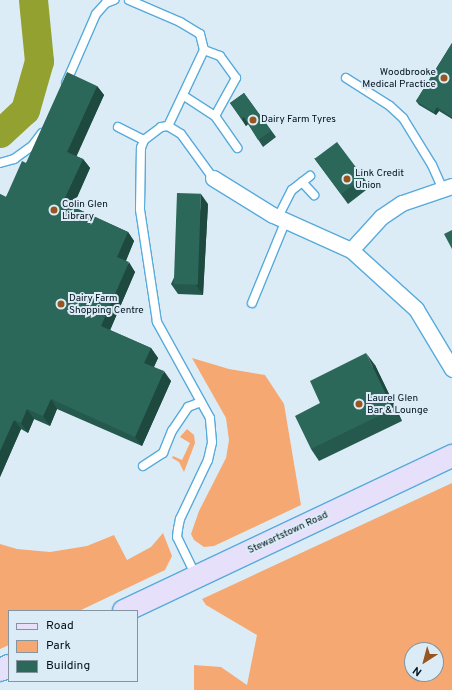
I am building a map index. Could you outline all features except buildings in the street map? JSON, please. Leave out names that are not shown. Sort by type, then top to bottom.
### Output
[{"type":"main road","name":"Stewartstown Road","points":[[126,610],[452,456]]},
{"type":"street","points":[[214,178],[282,219],[351,250],[416,309],[442,349],[452,369]]},
{"type":"street","points":[[351,250],[381,217],[402,203],[447,188]]},
{"type":"lane","points":[[63,88],[96,14],[106,3],[114,0]]},
{"type":"lane","points":[[129,0],[180,22],[200,34],[204,50],[184,96],[168,126]]},
{"type":"lane","points":[[204,50],[220,56],[236,78],[215,116]]},
{"type":"lane","points":[[346,78],[390,106],[403,118],[447,188]]},
{"type":"lane","points":[[184,96],[215,116],[237,148]]},
{"type":"lane","points":[[196,576],[177,537],[180,519],[208,460],[212,442],[210,418],[157,322],[140,209],[141,148],[144,140],[161,127],[168,126],[181,134],[214,178]]},
{"type":"lane","points":[[118,127],[144,140]]},
{"type":"lane","points":[[0,163],[14,159],[33,145],[46,128]]},
{"type":"lane","points":[[252,303],[292,190],[310,176]]},
{"type":"lane","points":[[302,182],[314,195]]},
{"type":"lane","points":[[144,466],[163,453],[172,431],[188,407],[201,402]]},
{"type":"green space","points":[[192,358],[229,369],[265,375],[284,404],[301,505],[214,546],[204,547],[194,540],[191,534],[199,511],[226,458],[229,440],[226,418]]},
{"type":"green space","points":[[187,429],[194,435],[195,443],[184,472],[179,462],[172,458],[173,456],[182,460],[190,443],[180,437]]},
{"type":"green space","points":[[452,483],[452,690],[194,690],[194,665],[221,667],[247,685],[257,635],[206,605],[202,599]]},
{"type":"green space","points":[[163,533],[172,556],[165,570],[81,610],[8,610],[8,645],[0,649],[0,544],[17,549],[50,552],[87,546],[114,535],[127,560],[151,547]]},
{"type":"waterway","points":[[0,133],[25,110],[39,61],[33,0]]},
{"type":"place","name":"Woodbrooke Medical Practice","points":[[444,78]]},
{"type":"place","name":"Dairy Farm Tyres","points":[[253,120]]},
{"type":"place","name":"Link Credit Union","points":[[347,179]]},
{"type":"place","name":"Colin Glen Library","points":[[54,210]]},
{"type":"place","name":"Dairy Farm Shopping Centre","points":[[61,304]]},
{"type":"place","name":"Laurel Glen Bar & Lounge","points":[[359,404]]}]
